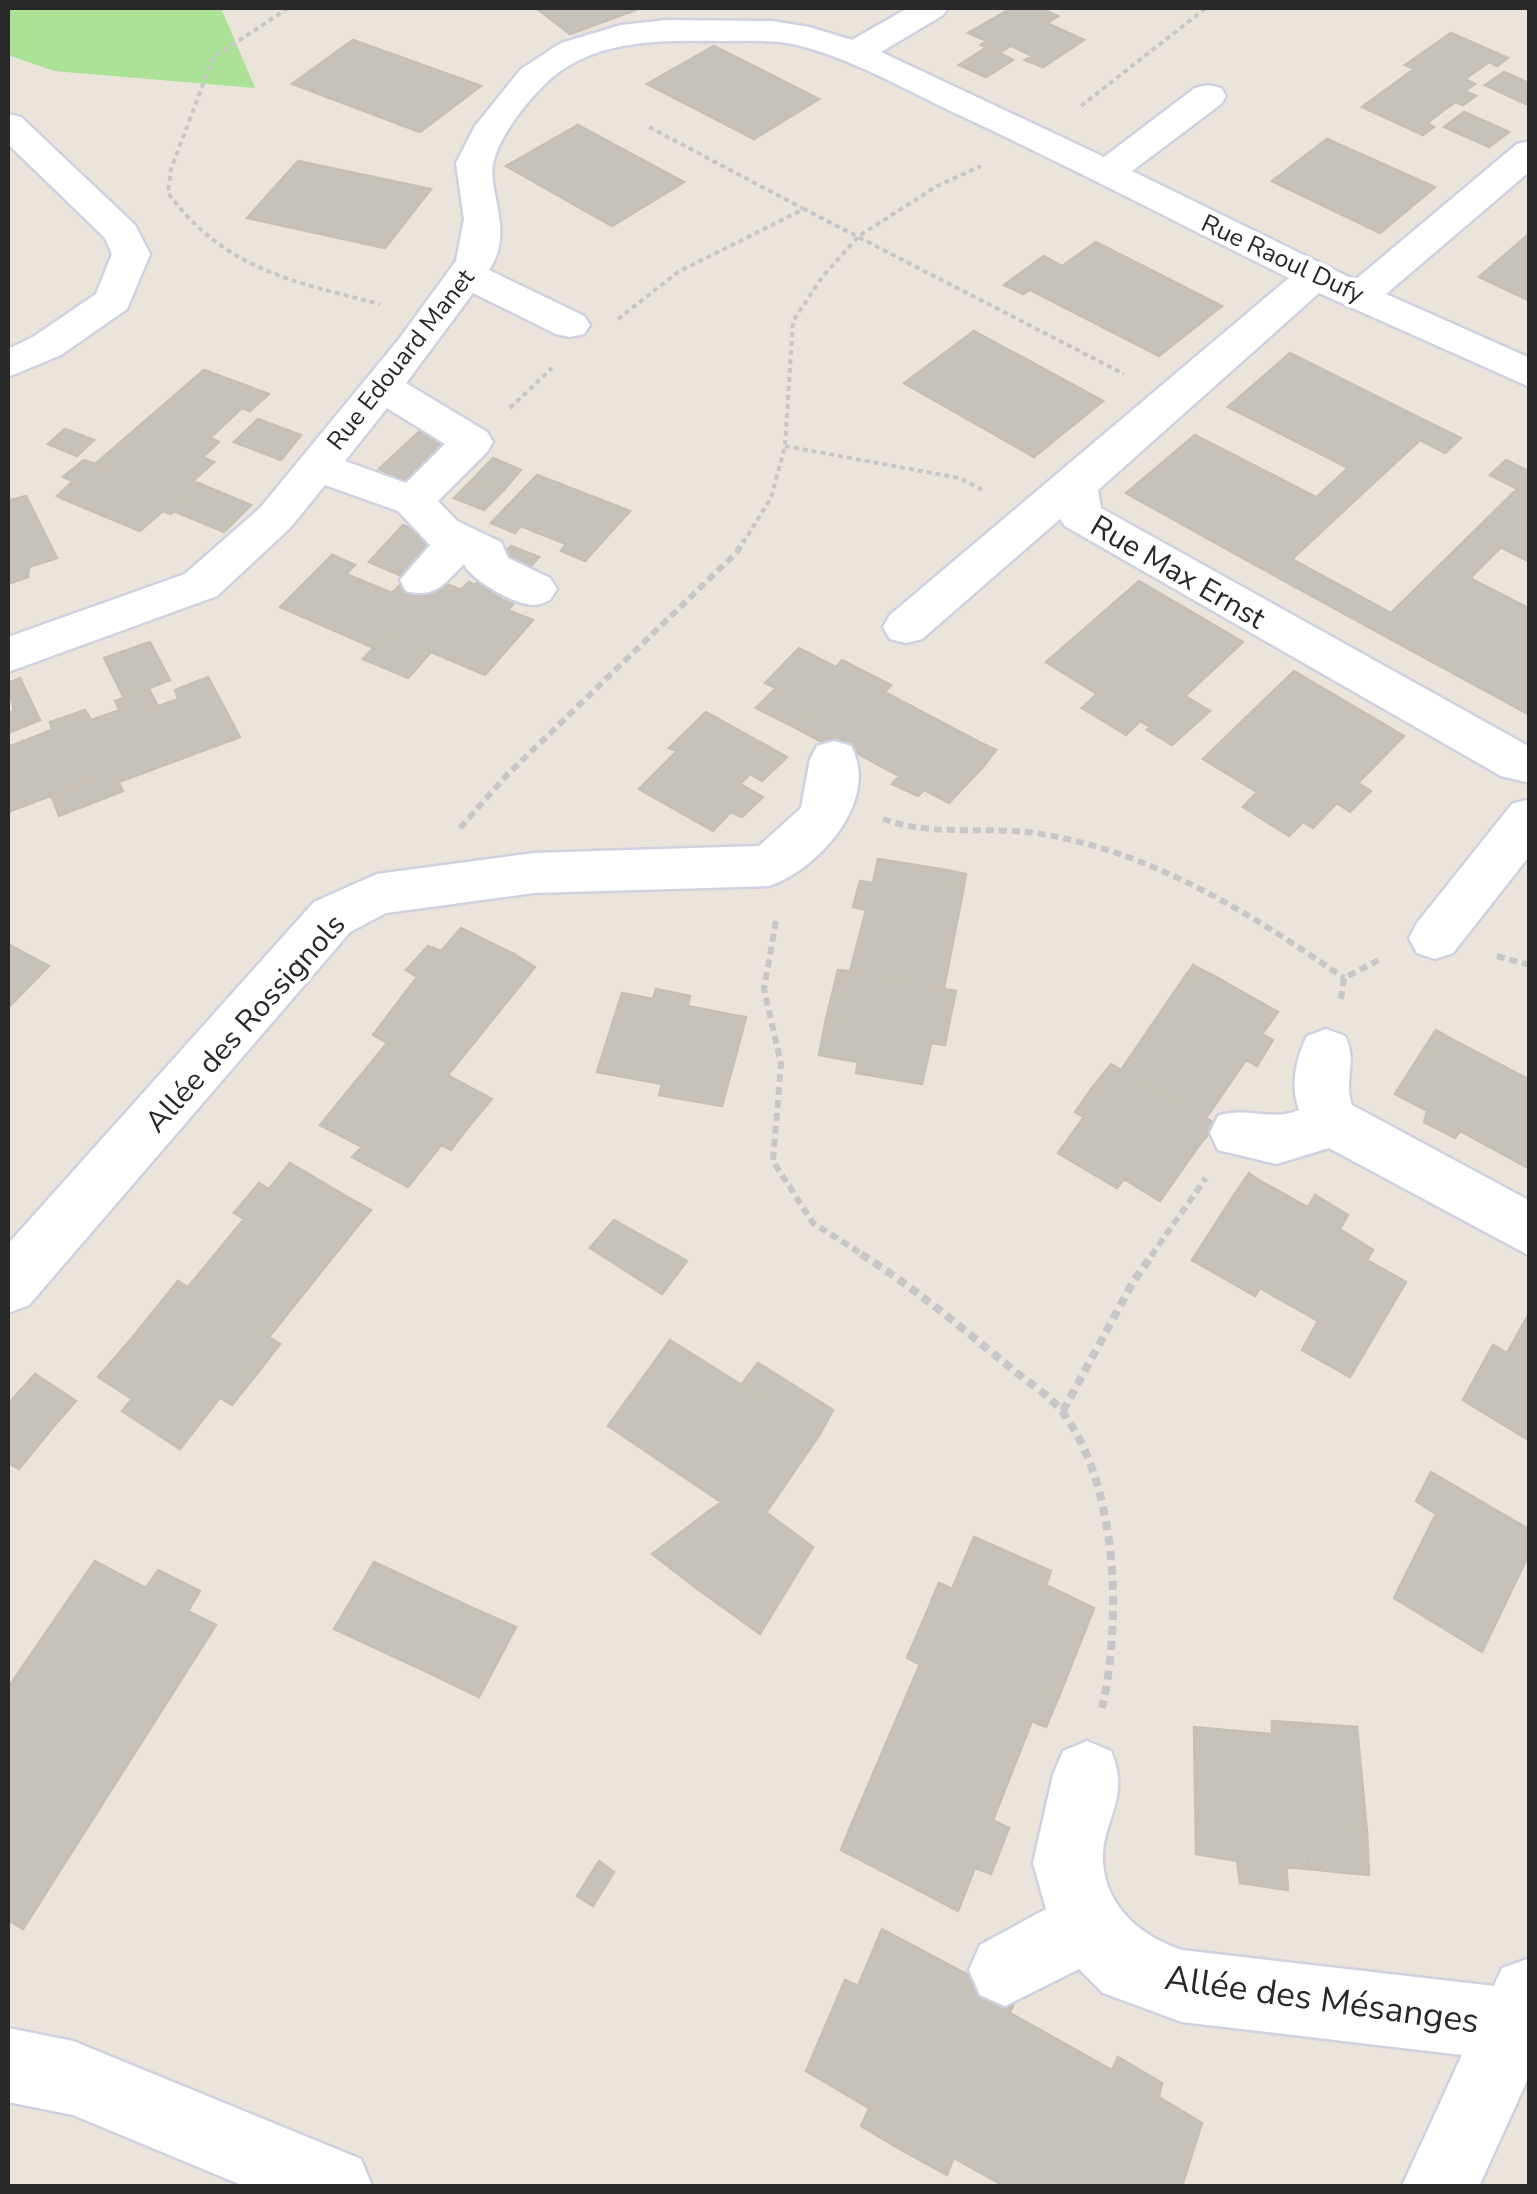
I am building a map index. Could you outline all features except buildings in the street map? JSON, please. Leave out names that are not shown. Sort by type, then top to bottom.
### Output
[{"type":"street","points":[[856,53],[931,8]]},
{"type":"street","name":"Rue Edouard Manet","points":[[8,655],[201,585],[275,518],[382,386],[475,262],[483,219],[474,163],[493,126],[533,76],[573,50],[621,35],[727,29],[810,37],[856,53],[1038,138]]},
{"type":"street","points":[[1106,173],[1208,96]]},
{"type":"street","points":[[8,125],[122,234],[131,254],[113,300],[47,346],[8,364]]},
{"type":"street","name":"Rue Raoul Dufy","points":[[1038,138],[1315,276],[1362,294],[1530,374]]},
{"type":"street","points":[[1362,294],[1530,152]]},
{"type":"street","points":[[466,274],[582,336]]},
{"type":"street","name":"Rue Max Ernst","points":[[1315,276],[1087,474],[1076,489],[1080,516],[1518,763],[1530,765]]},
{"type":"street","points":[[382,386],[472,442],[413,501]]},
{"type":"street","points":[[317,466],[413,501],[441,532],[485,552],[486,567],[534,589]]},
{"type":"street","points":[[906,628],[1087,474]]},
{"type":"street","points":[[422,580],[460,541]]},
{"type":"street","points":[[769,866],[798,846],[825,815],[834,777]]},
{"type":"street","points":[[1436,938],[1530,818]]},
{"type":"street","name":"Allée des Rossignols","points":[[8,1286],[332,917],[376,894],[534,873],[769,866]]},
{"type":"street","points":[[1326,1052],[1321,1095],[1330,1122],[1530,1230]]},
{"type":"street","points":[[1238,1132],[1272,1142],[1304,1135],[1330,1122]]},
{"type":"street","name":"Allée des Mésanges","points":[[1087,1775],[1068,1863],[1087,1926],[1128,1968],[1182,1986],[1522,2008]]},
{"type":"street","points":[[1005,1970],[1087,1926]]},
{"type":"street","points":[[1440,2186],[1522,2008]]},
{"type":"street","points":[[8,2065],[74,2078],[334,2186]]},
{"type":"path","points":[[288,8],[212,58],[170,170],[168,194],[197,233],[216,249],[255,269],[434,318]]},
{"type":"path","points":[[434,886],[462,825],[495,787],[737,552],[771,498],[785,446],[793,321],[823,276],[860,236],[938,186],[1038,138],[1206,8]]},
{"type":"path","points":[[649,128],[1172,400]]},
{"type":"path","points":[[472,442],[582,336],[678,272],[804,209]]},
{"type":"path","points":[[785,446],[958,478],[1035,518]]},
{"type":"path","points":[[834,777],[907,830],[1032,832],[1101,846],[1196,888],[1288,939],[1344,978]]},
{"type":"path","points":[[769,866],[777,915],[764,988],[781,1064],[774,1161],[812,1223],[905,1281],[1063,1412],[1096,1470],[1113,1584],[1108,1682],[1087,1775]]},
{"type":"path","points":[[1344,978],[1436,938]]},
{"type":"path","points":[[1326,1052],[1339,1016],[1344,978]]},
{"type":"path","points":[[1063,1412],[1133,1282],[1238,1132]]},
{"type":"green space","points":[[8,8],[221,8],[255,88],[54,71],[8,55]]}]
